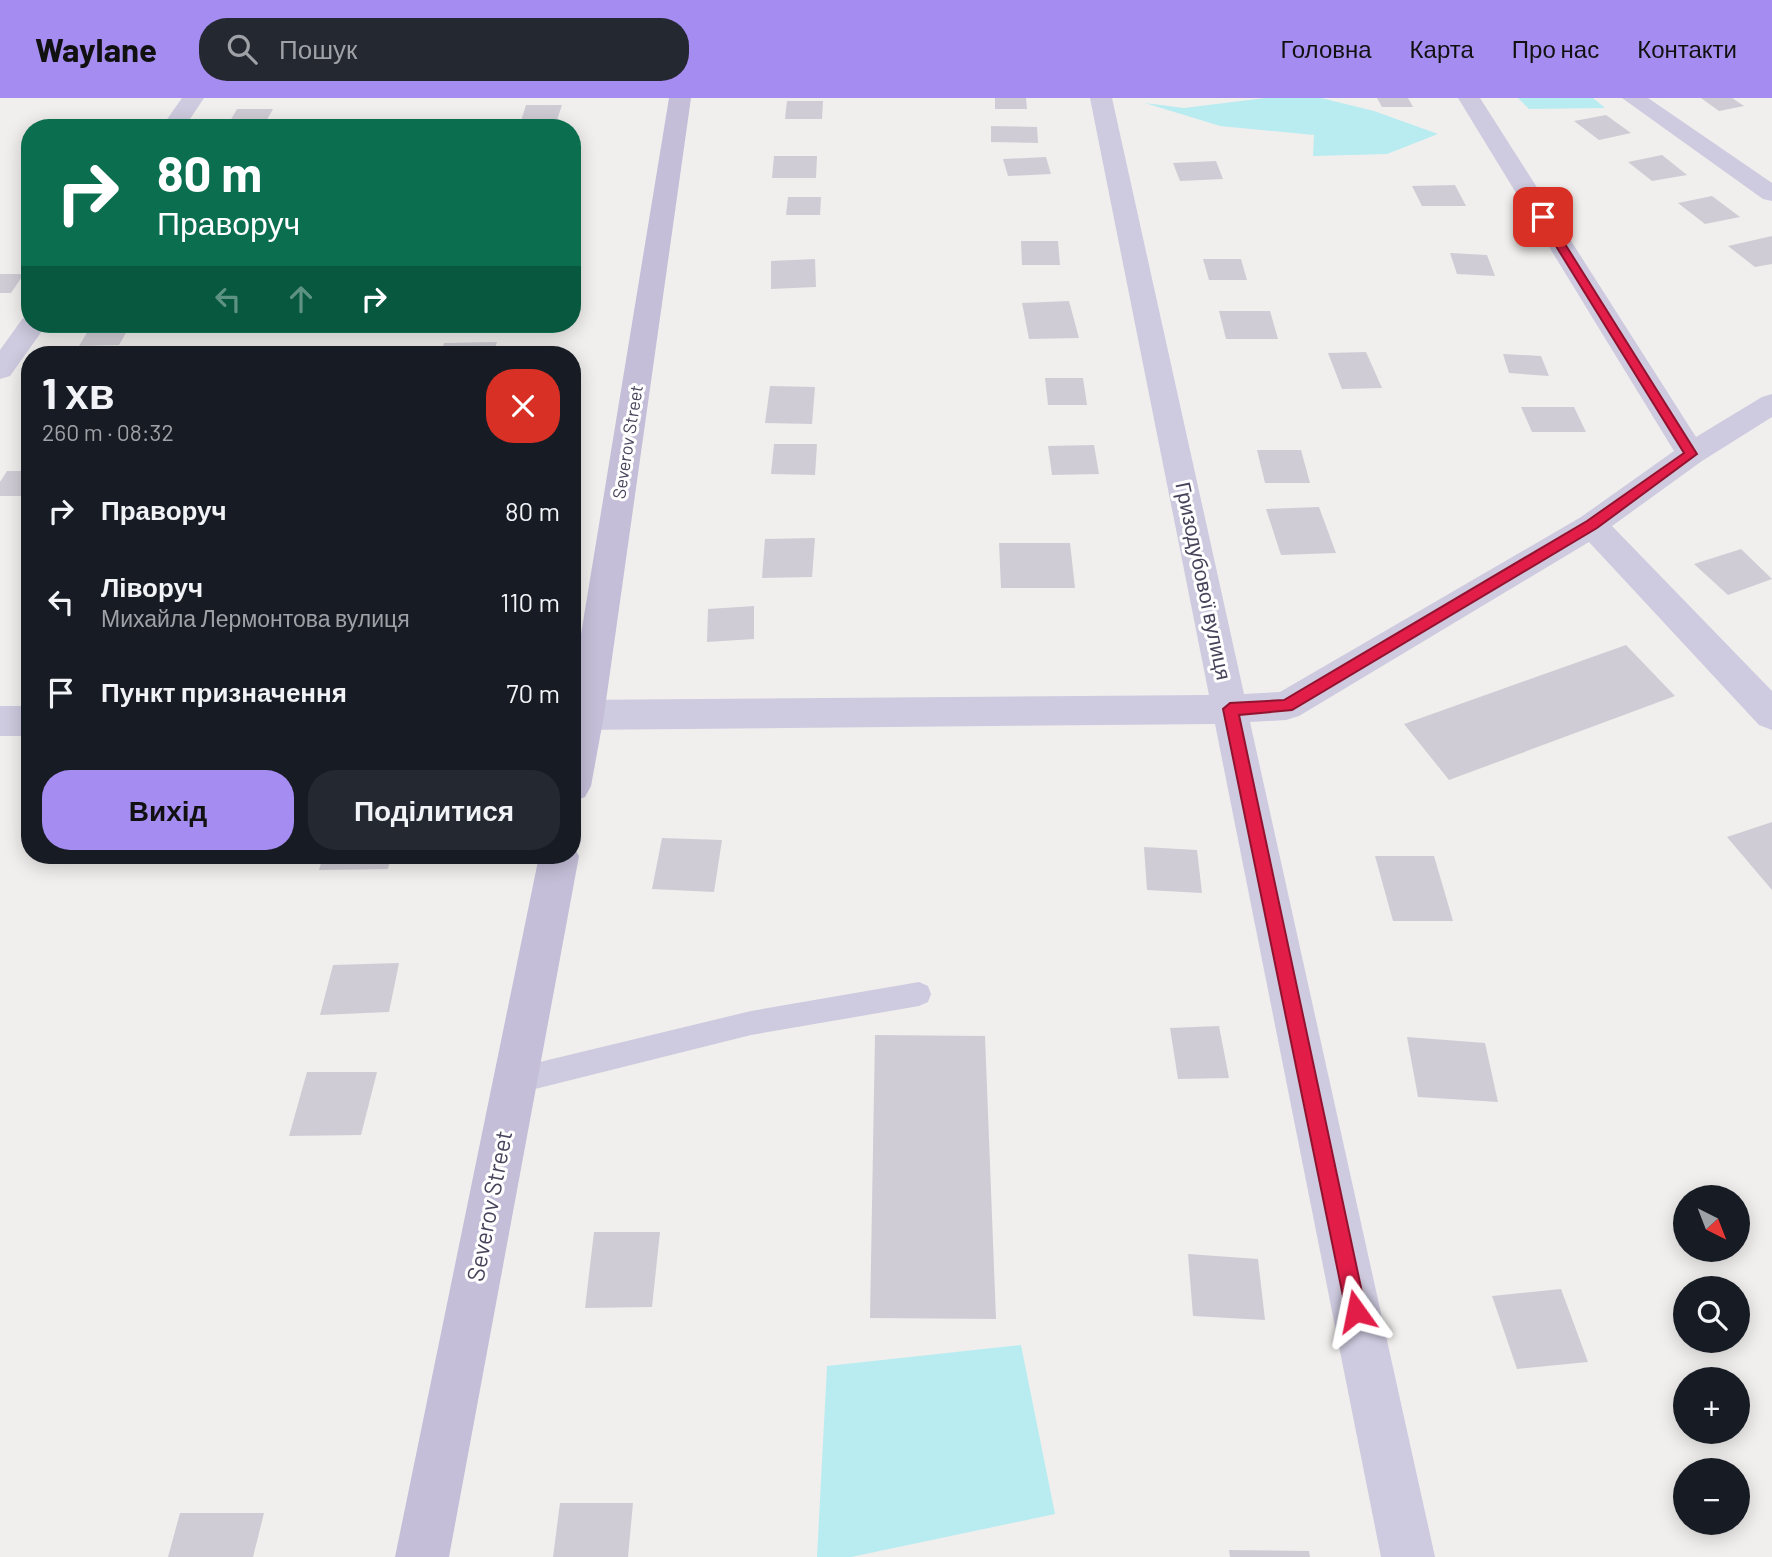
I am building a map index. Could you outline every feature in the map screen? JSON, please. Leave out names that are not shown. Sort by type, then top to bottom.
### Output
[{"type":"main road","name":"Severov Street","points":[[581,703],[680,98]]},
{"type":"main road","name":"Severov Street","points":[[422,1557],[557,864]]},
{"type":"street","points":[[178,119],[193,98]]},
{"type":"street","name":"Гризодубової вулиця","points":[[1101,98],[1408,1557]]},
{"type":"street","points":[[1469,98],[1691,454]]},
{"type":"street","points":[[1633,98],[1772,194]]},
{"type":"street","points":[[0,370],[27,333]]},
{"type":"street","points":[[581,715],[1230,709],[1286,706],[1592,525],[1691,454],[1772,404]]},
{"type":"street","points":[[1592,525],[1772,715]]},
{"type":"street","points":[[0,721],[21,721]]},
{"type":"lane","points":[[515,1081],[751,1023],[919,994]]},
{"type":"shaded area","points":[[1265,98],[1321,98],[1374,111],[1438,134],[1387,154],[1313,156],[1314,135],[1220,126],[1145,103],[1184,108]]},
{"type":"shaded area","points":[[1518,98],[1593,98],[1605,108],[1529,109]]},
{"type":"shaded area","points":[[1021,1345],[1055,1514],[851,1557],[817,1557],[827,1366]]},
{"type":"building","points":[[995,98],[1026,98],[1027,109],[995,109]]},
{"type":"building","points":[[1377,98],[1408,98],[1413,107],[1382,107]]},
{"type":"building","points":[[1701,98],[1732,98],[1744,106],[1719,111]]},
{"type":"building","points":[[787,101],[823,101],[822,119],[785,119]]},
{"type":"building","points":[[526,105],[562,105],[557,119],[522,119]]},
{"type":"building","points":[[237,109],[273,109],[267,119],[231,119]]},
{"type":"building","points":[[1606,115],[1631,133],[1599,140],[1574,121]]},
{"type":"building","points":[[991,126],[1037,127],[1038,143],[991,142]]},
{"type":"building","points":[[1662,155],[1687,175],[1652,181],[1628,162]]},
{"type":"building","points":[[774,156],[817,156],[816,178],[772,178]]},
{"type":"building","points":[[1046,157],[1051,174],[1008,176],[1003,159]]},
{"type":"building","points":[[1216,161],[1223,179],[1180,181],[1173,163]]},
{"type":"building","points":[[1455,185],[1466,206],[1422,206],[1412,186]]},
{"type":"building","points":[[1712,196],[1740,217],[1705,224],[1678,203]]},
{"type":"building","points":[[788,197],[821,197],[820,215],[786,215]]},
{"type":"building","points":[[1772,236],[1772,264],[1755,267],[1728,246]]},
{"type":"building","points":[[1021,241],[1058,241],[1060,265],[1022,265]]},
{"type":"building","points":[[1450,253],[1487,255],[1495,276],[1457,274]]},
{"type":"building","points":[[815,259],[816,287],[771,289],[771,261]]},
{"type":"building","points":[[1203,259],[1241,259],[1247,280],[1209,280]]},
{"type":"building","points":[[0,274],[21,274],[11,293],[0,293]]},
{"type":"building","points":[[1069,301],[1079,338],[1029,339],[1022,303]]},
{"type":"building","points":[[1219,311],[1270,311],[1278,339],[1226,339]]},
{"type":"building","points":[[87,333],[126,333],[119,345],[79,346]]},
{"type":"building","points":[[497,342],[496,346],[443,346],[444,343]]},
{"type":"building","points":[[1366,352],[1382,388],[1342,389],[1328,353]]},
{"type":"building","points":[[1503,354],[1541,356],[1549,376],[1509,373]]},
{"type":"building","points":[[1045,378],[1083,378],[1087,405],[1048,405]]},
{"type":"building","points":[[770,386],[815,387],[812,424],[765,423]]},
{"type":"building","points":[[1521,407],[1574,407],[1586,432],[1532,432]]},
{"type":"building","points":[[774,444],[817,444],[815,475],[771,474]]},
{"type":"building","points":[[1094,445],[1099,474],[1052,475],[1048,446]]},
{"type":"building","points":[[1257,450],[1301,450],[1310,483],[1265,483]]},
{"type":"building","points":[[7,471],[21,471],[21,496],[0,496],[0,482]]},
{"type":"building","points":[[1319,507],[1336,553],[1281,555],[1266,509]]},
{"type":"building","points":[[815,538],[812,577],[762,578],[765,539]]},
{"type":"building","points":[[999,543],[1070,543],[1075,588],[1001,588]]},
{"type":"building","points":[[1741,549],[1772,579],[1728,595],[1694,564]]},
{"type":"building","points":[[754,606],[754,639],[707,642],[708,609]]},
{"type":"building","points":[[1626,645],[1675,696],[1449,780],[1404,724]]},
{"type":"building","points":[[1772,822],[1772,890],[1727,837]]},
{"type":"building","points":[[662,838],[722,840],[714,892],[652,889]]},
{"type":"building","points":[[1144,847],[1197,850],[1202,893],[1147,890]]},
{"type":"building","points":[[1375,856],[1434,856],[1453,921],[1393,921]]},
{"type":"building","points":[[321,864],[389,864],[388,869],[319,870]]},
{"type":"building","points":[[399,963],[389,1012],[320,1015],[333,965]]},
{"type":"building","points":[[1219,1026],[1229,1078],[1178,1079],[1170,1028]]},
{"type":"building","points":[[875,1035],[985,1036],[996,1319],[870,1318]]},
{"type":"building","points":[[1407,1037],[1485,1043],[1498,1102],[1418,1097]]},
{"type":"building","points":[[307,1072],[377,1072],[361,1135],[289,1136]]},
{"type":"building","points":[[594,1232],[660,1232],[652,1307],[585,1308]]},
{"type":"building","points":[[1188,1254],[1258,1259],[1265,1320],[1193,1316]]},
{"type":"building","points":[[1561,1289],[1588,1362],[1517,1369],[1492,1296]]},
{"type":"building","points":[[560,1503],[633,1503],[628,1557],[553,1557]]},
{"type":"building","points":[[180,1513],[264,1513],[253,1557],[168,1557]]},
{"type":"building","points":[[1229,1550],[1309,1551],[1310,1557],[1230,1557]]},
{"type":"route","points":[[1356,1311],[1230,709],[1286,706],[1592,525],[1691,454],[1543,217]]}]
